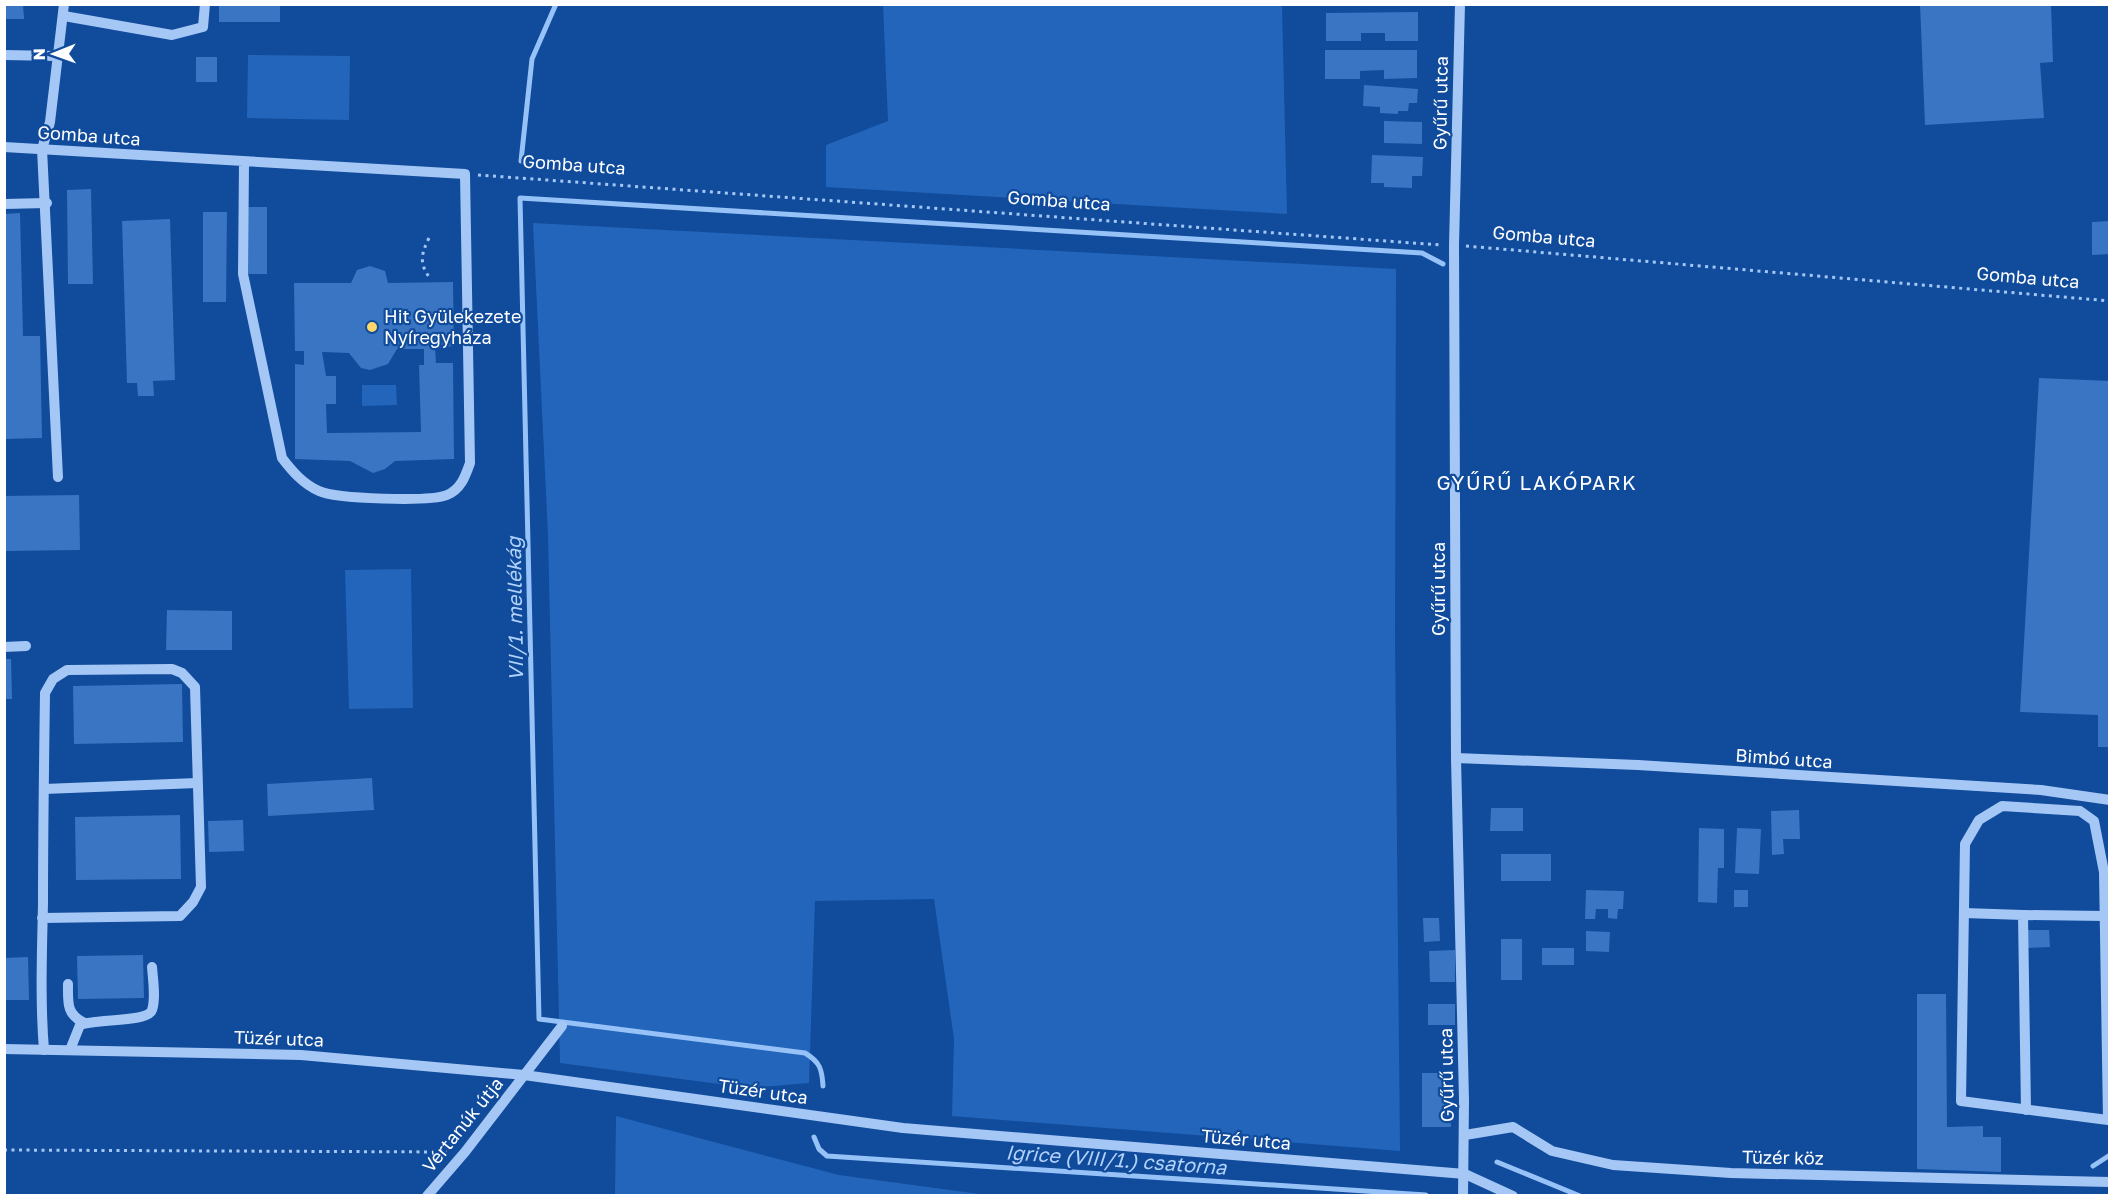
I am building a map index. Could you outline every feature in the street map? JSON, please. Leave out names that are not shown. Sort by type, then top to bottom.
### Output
[{"type":"street","points":[[58,477],[47,204],[42,149],[50,122],[64,4]]},
{"type":"street","points":[[64,16],[172,35],[203,27],[205,4]]},
{"type":"street","name":"Gyűrű utca","points":[[1460,4],[1454,245],[1456,758],[1465,1135],[1464,1196]]},
{"type":"street","points":[[4,55],[57,56]]},
{"type":"street","name":"Gomba utca","points":[[4,147],[244,163],[465,174]]},
{"type":"street","points":[[244,163],[243,274],[282,458],[295,475],[320,492],[347,497],[445,496],[461,485],[470,463],[465,174]]},
{"type":"street","points":[[4,204],[47,204]]},
{"type":"street","points":[[4,647],[26,646]]},
{"type":"street","points":[[42,918],[180,916],[194,902],[201,888],[195,687],[182,674],[172,669],[67,670],[53,680],[45,693],[42,918],[45,1050]]},
{"type":"street","name":"Bimbó utca","points":[[1456,758],[1638,765],[2041,790],[2109,800]]},
{"type":"street","points":[[44,789],[197,783]]},
{"type":"street","points":[[2002,806],[2080,811],[2094,821],[2104,872],[2109,1120],[1961,1101],[1964,913],[1965,844],[1979,820],[2002,806]]},
{"type":"street","points":[[1964,913],[2105,916]]},
{"type":"street","points":[[2023,915],[2026,1110]]},
{"type":"street","points":[[70,1050],[80,1025],[100,1020],[141,1018],[150,1014],[153,1008],[152,967]]},
{"type":"street","points":[[68,984],[69,1009],[74,1018],[85,1023]]},
{"type":"street","name":"Vértanúk útja","points":[[427,1196],[465,1152],[562,1026]]},
{"type":"street","name":"Tüzér utca","points":[[4,1049],[301,1055],[524,1075],[903,1128],[1465,1174],[1512,1196]]},
{"type":"street","name":"Tüzér köz","points":[[1465,1135],[1513,1127],[1552,1151],[1625,1166],[1743,1174],[2109,1182]]},
{"type":"path","name":"Gomba utca","points":[[465,174],[1454,245],[2109,300]]},
{"type":"path","points":[[429,238],[421,260],[423,270],[430,278]]},
{"type":"path","points":[[4,1150],[465,1152]]},
{"type":"shaded area","points":[[883,5],[1282,5],[1287,214],[826,187],[826,145],[888,121]]},
{"type":"shaded area","points":[[248,55],[350,56],[349,120],[247,118]]},
{"type":"shaded area","points":[[533,223],[1396,269],[1395,638],[1400,1151],[952,1116],[954,1039],[934,899],[815,901],[809,1083],[749,1088],[560,1063],[548,535]]},
{"type":"shaded area","points":[[362,385],[396,385],[397,405],[362,406]]},
{"type":"shaded area","points":[[411,569],[413,708],[349,709],[345,570]]},
{"type":"shaded area","points":[[616,1116],[839,1175],[987,1195],[615,1195]]},
{"type":"building","points":[[4,4],[23,4],[24,19],[4,19]]},
{"type":"building","points":[[219,4],[280,4],[280,22],[219,22]]},
{"type":"building","points":[[1920,4],[2051,4],[2053,62],[2040,63],[2044,118],[1925,125]]},
{"type":"building","points":[[1418,12],[1418,41],[1385,41],[1385,33],[1361,33],[1361,41],[1326,41],[1326,13]]},
{"type":"building","points":[[1325,50],[1417,50],[1417,78],[1384,79],[1384,70],[1360,71],[1360,79],[1325,79]]},
{"type":"building","points":[[196,57],[217,57],[217,82],[196,82]]},
{"type":"building","points":[[1364,85],[1418,89],[1417,103],[1409,103],[1408,111],[1398,111],[1398,114],[1380,113],[1380,107],[1363,106]]},
{"type":"building","points":[[1384,121],[1422,122],[1422,144],[1384,143]]},
{"type":"building","points":[[1372,155],[1423,157],[1422,176],[1412,176],[1412,188],[1384,187],[1384,183],[1371,183]]},
{"type":"building","points":[[91,189],[93,284],[68,284],[67,190]]},
{"type":"building","points":[[247,207],[267,207],[267,274],[246,274]]},
{"type":"building","points":[[203,212],[227,212],[226,302],[203,302]]},
{"type":"building","points":[[20,213],[23,336],[40,336],[42,438],[4,439],[4,214]]},
{"type":"building","points":[[170,219],[175,380],[153,381],[154,396],[138,396],[137,383],[127,383],[122,221]]},
{"type":"building","points":[[2110,221],[2110,254],[2092,255],[2092,222]]},
{"type":"building","points":[[370,266],[385,271],[388,283],[453,282],[454,346],[435,348],[436,363],[453,363],[454,459],[395,461],[385,469],[373,473],[350,461],[295,459],[295,364],[304,365],[304,351],[295,351],[294,283],[351,283],[357,270]],"holes":[[[397,349],[424,349],[424,365],[419,365],[421,432],[327,433],[326,404],[336,404],[336,376],[326,376],[322,352],[349,353],[361,368],[370,370],[388,364]]]},
{"type":"building","points":[[2039,378],[2110,381],[2110,747],[2098,747],[2098,715],[2020,712]]},
{"type":"building","points":[[79,495],[80,550],[4,551],[4,496]]},
{"type":"building","points":[[167,610],[232,611],[232,650],[166,650]]},
{"type":"building","points":[[4,659],[11,659],[12,699],[4,699]]},
{"type":"building","points":[[182,684],[183,742],[74,744],[73,686]]},
{"type":"building","points":[[372,778],[374,810],[268,816],[267,784]]},
{"type":"building","points":[[1491,808],[1523,808],[1523,831],[1490,831]]},
{"type":"building","points":[[1799,810],[1800,839],[1783,839],[1784,854],[1772,855],[1771,811]]},
{"type":"building","points":[[180,815],[181,879],[76,880],[75,817]]},
{"type":"building","points":[[243,820],[244,851],[209,852],[208,821]]},
{"type":"building","points":[[1699,828],[1724,829],[1724,868],[1718,868],[1717,903],[1698,902]]},
{"type":"building","points":[[1737,828],[1761,829],[1759,874],[1735,873]]},
{"type":"building","points":[[1501,854],[1551,854],[1551,881],[1501,881]]},
{"type":"building","points":[[1586,890],[1624,891],[1623,909],[1618,909],[1617,919],[1608,918],[1608,909],[1596,909],[1595,919],[1585,919]]},
{"type":"building","points":[[1734,890],[1748,890],[1748,907],[1734,907]]},
{"type":"building","points":[[1423,918],[1439,918],[1440,941],[1424,942]]},
{"type":"building","points":[[2027,930],[2049,930],[2050,947],[2027,948]]},
{"type":"building","points":[[1586,931],[1610,932],[1609,952],[1586,951]]},
{"type":"building","points":[[1501,939],[1522,939],[1522,980],[1501,980]]},
{"type":"building","points":[[1542,948],[1574,948],[1574,965],[1542,965]]},
{"type":"building","points":[[1455,950],[1455,982],[1430,982],[1429,951]]},
{"type":"building","points":[[143,955],[144,998],[78,999],[77,956]]},
{"type":"building","points":[[28,957],[29,1000],[4,1000],[4,958]]},
{"type":"building","points":[[1917,994],[1946,994],[1947,1127],[1983,1126],[1983,1137],[2001,1137],[2001,1172],[1917,1169]]},
{"type":"building","points":[[1428,1004],[1455,1004],[1455,1025],[1428,1025]]},
{"type":"building","points":[[1422,1073],[1444,1073],[1444,1097],[1450,1097],[1451,1127],[1422,1127]]},
{"type":"waterway","name":"VII/1. mellékág","points":[[521,161],[532,59],[556,4]]},
{"type":"waterway","name":"VII/1. mellékág","points":[[823,1086],[819,1066],[805,1053],[539,1019],[520,198],[1422,253],[1443,264]]},
{"type":"waterway","name":"Igrice (VIII/1.) csatorna","points":[[814,1137],[819,1149],[827,1156],[1426,1195]]},
{"type":"waterway","name":"Igrice (VIII/1.) csatorna","points":[[2093,1166],[2110,1155]]},
{"type":"waterway","name":"Igrice (VIII/1.) csatorna","points":[[1497,1162],[1580,1196]]},
{"type":"place","name":"Hit Gyülekezete Nyíregyháza","points":[[372,327]]},
{"type":"district","name":"GYŰRŰ LAKÓPARK","points":[[1537,483]]}]
